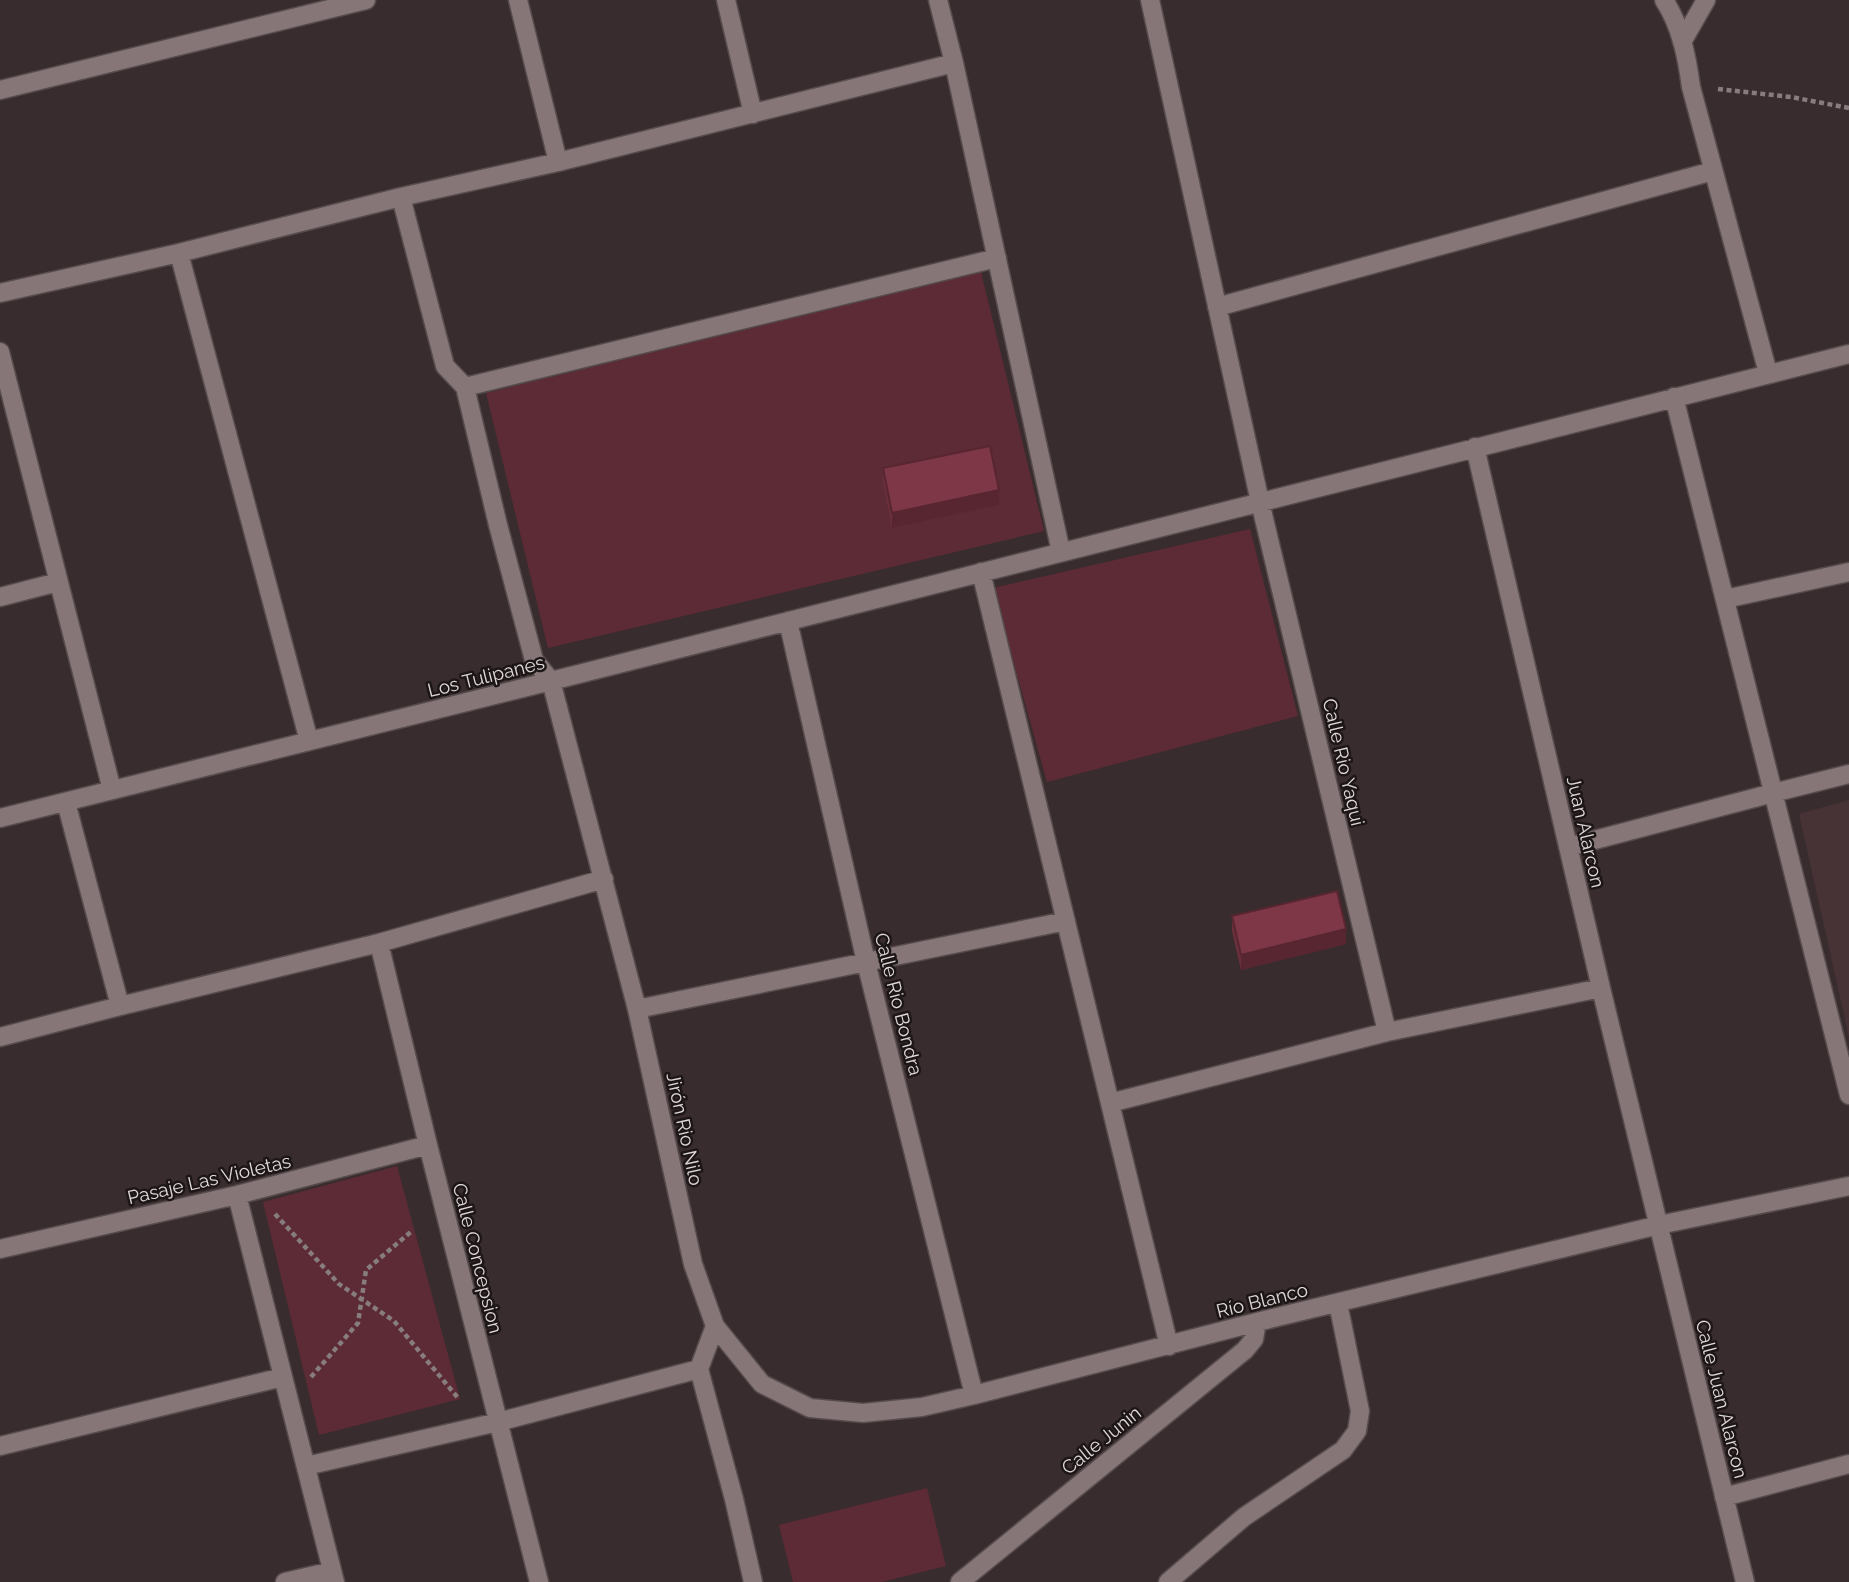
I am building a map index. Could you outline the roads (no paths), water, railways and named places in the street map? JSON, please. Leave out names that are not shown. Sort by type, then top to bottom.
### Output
[{"type":"street","points":[[0,90],[366,0]]},
{"type":"street","points":[[518,0],[558,162]]},
{"type":"street","points":[[726,0],[753,114]]},
{"type":"street","points":[[938,0],[1061,552]]},
{"type":"street","name":"Calle Rio Yaqui","points":[[1150,0],[1260,502],[1387,1032]]},
{"type":"street","points":[[1664,0],[1672,13],[1687,56],[1691,87],[1768,373]]},
{"type":"street","points":[[1682,42],[1706,0]]},
{"type":"street","points":[[0,293],[558,162],[954,63]]},
{"type":"street","points":[[1217,307],[1713,171]]},
{"type":"street","points":[[401,197],[445,366],[465,387],[997,258]]},
{"type":"street","points":[[179,253],[309,741]]},
{"type":"street","points":[[0,352],[4,382],[111,790]]},
{"type":"street","name":"Los Tulipanes","points":[[0,818],[1849,354]]},
{"type":"street","name":"Jirón Rio Nilo","points":[[465,387],[534,660],[551,681],[604,879],[637,1009],[693,1264],[715,1326]]},
{"type":"street","points":[[1674,397],[1849,1095]]},
{"type":"street","name":"Juan Alarcon","points":[[1475,447],[1658,1225]]},
{"type":"street","points":[[981,572],[1169,1346]]},
{"type":"street","points":[[1724,599],[1849,572]]},
{"type":"street","points":[[0,597],[58,582]]},
{"type":"street","name":"Calle Rio Bondra","points":[[788,621],[866,962],[974,1395]]},
{"type":"street","points":[[1568,847],[1849,774]]},
{"type":"street","points":[[66,802],[120,1006]]},
{"type":"street","points":[[0,1037],[379,943],[604,879]]},
{"type":"street","points":[[637,1009],[1066,921]]},
{"type":"street","name":"Calle Concepsion","points":[[379,943],[539,1582]]},
{"type":"street","points":[[1110,1103],[1387,1032],[1601,988]]},
{"type":"street","name":"Pasaje Las Violetas","points":[[0,1249],[237,1195],[428,1145]]},
{"type":"street","name":"Río Blanco","points":[[715,1326],[762,1384],[810,1408],[863,1413],[922,1407],[1658,1225],[1849,1186]]},
{"type":"street","points":[[237,1195],[334,1576],[285,1582]]},
{"type":"street","name":"Calle Juan Alarcon","points":[[1658,1225],[1745,1582]]},
{"type":"street","points":[[1168,1582],[1244,1517],[1343,1450],[1357,1431],[1360,1411],[1338,1303]]},
{"type":"street","name":"Calle Junin","points":[[960,1582],[1245,1350],[1254,1339],[1257,1322]]},
{"type":"street","points":[[715,1326],[699,1368],[753,1582]]},
{"type":"street","points":[[306,1466],[498,1422],[699,1368]]},
{"type":"street","points":[[0,1446],[283,1377]]},
{"type":"street","points":[[1724,1497],[1849,1464]]}]
